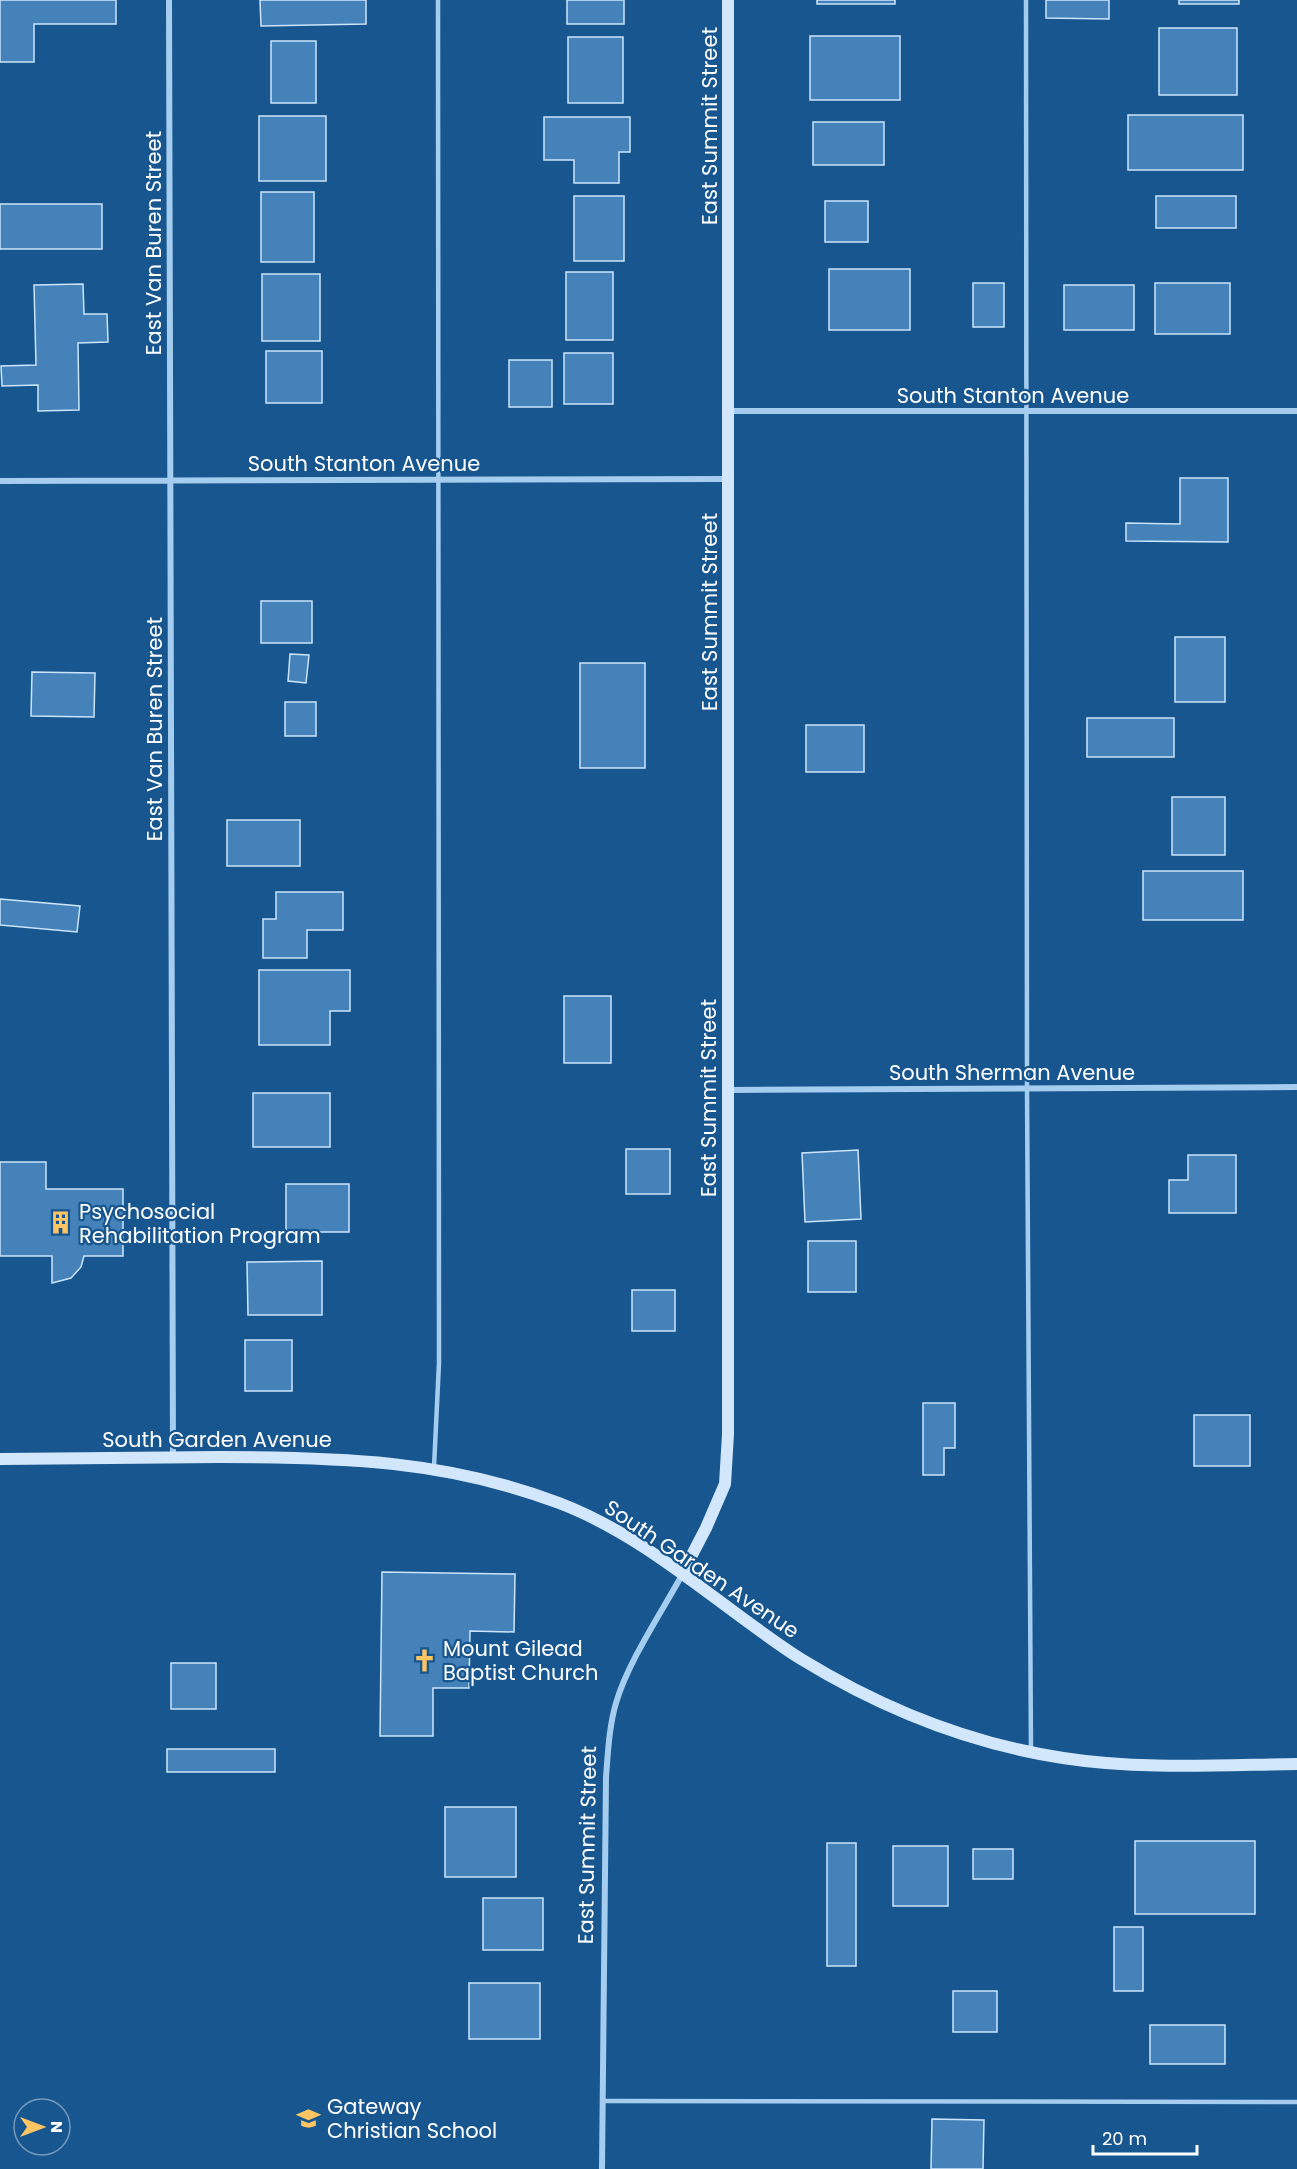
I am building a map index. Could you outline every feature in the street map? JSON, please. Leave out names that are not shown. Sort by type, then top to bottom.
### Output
[{"type":"street","name":"East Van Buren Street","points":[[169,0],[172,1457]]},
{"type":"street","name":"East Summit Street","points":[[602,2169],[606,1776],[610,1734],[616,1702],[629,1671],[682,1574],[719,1499],[727,1464],[728,0]]},
{"type":"street","name":"South Stanton Avenue","points":[[729,411],[1297,411]]},
{"type":"street","name":"South Stanton Avenue","points":[[0,481],[729,479]]},
{"type":"street","name":"South Sherman Avenue","points":[[727,1090],[1297,1088]]},
{"type":"street","name":"South Garden Avenue","points":[[0,1460],[172,1457],[326,1459],[434,1468],[503,1484],[561,1504],[585,1515],[632,1541],[682,1574],[800,1658],[872,1697],[970,1737],[1065,1758],[1136,1764],[1297,1764]]},
{"type":"lane","points":[[434,1468],[439,1363],[438,0]]},
{"type":"lane","points":[[1026,0],[1027,1089],[1031,1752]]},
{"type":"lane","points":[[603,2101],[1297,2102]]},
{"type":"building","points":[[0,0],[116,0],[116,24],[34,24],[34,62],[0,62]]},
{"type":"building","points":[[260,0],[366,0],[366,24],[261,26]]},
{"type":"building","points":[[567,0],[624,0],[624,24],[567,24]]},
{"type":"building","points":[[817,0],[895,0],[895,4],[817,4]]},
{"type":"building","points":[[1046,0],[1109,0],[1109,19],[1046,18]]},
{"type":"building","points":[[1179,0],[1239,0],[1239,4],[1179,4]]},
{"type":"building","points":[[1159,28],[1237,28],[1237,95],[1159,95]]},
{"type":"building","points":[[810,36],[900,36],[900,100],[810,100]]},
{"type":"building","points":[[568,37],[623,37],[623,103],[568,103]]},
{"type":"building","points":[[271,41],[316,41],[316,103],[271,103]]},
{"type":"building","points":[[1128,115],[1243,115],[1243,170],[1128,170]]},
{"type":"building","points":[[259,116],[326,116],[326,181],[259,181]]},
{"type":"building","points":[[544,117],[630,117],[630,152],[619,152],[619,183],[574,183],[574,160],[544,160]]},
{"type":"building","points":[[813,122],[884,122],[884,165],[813,165]]},
{"type":"building","points":[[261,192],[314,192],[314,262],[261,262]]},
{"type":"building","points":[[574,196],[624,196],[624,261],[574,261]]},
{"type":"building","points":[[1156,196],[1236,196],[1236,228],[1156,228]]},
{"type":"building","points":[[825,201],[868,201],[868,242],[825,242]]},
{"type":"building","points":[[0,204],[102,204],[102,249],[0,249]]},
{"type":"building","points":[[829,269],[910,269],[910,330],[829,330]]},
{"type":"building","points":[[566,272],[613,272],[613,340],[566,340]]},
{"type":"building","points":[[262,274],[320,274],[320,341],[262,341]]},
{"type":"building","points":[[973,283],[1004,283],[1004,327],[973,327]]},
{"type":"building","points":[[1155,283],[1230,283],[1230,334],[1155,334]]},
{"type":"building","points":[[83,284],[84,314],[107,314],[108,342],[78,343],[79,410],[38,411],[38,385],[2,386],[1,366],[36,365],[34,285]]},
{"type":"building","points":[[1064,285],[1134,285],[1134,330],[1064,330]]},
{"type":"building","points":[[266,351],[322,351],[322,403],[266,403]]},
{"type":"building","points":[[564,353],[613,353],[613,404],[564,404]]},
{"type":"building","points":[[509,360],[552,360],[552,407],[509,407]]},
{"type":"building","points":[[1180,478],[1228,478],[1228,542],[1126,541],[1126,523],[1180,524]]},
{"type":"building","points":[[261,601],[312,601],[312,643],[261,643]]},
{"type":"building","points":[[1175,637],[1225,637],[1225,702],[1175,702]]},
{"type":"building","points":[[290,654],[309,655],[306,683],[288,681]]},
{"type":"building","points":[[580,663],[645,663],[645,768],[580,768]]},
{"type":"building","points":[[32,672],[95,673],[94,717],[31,716]]},
{"type":"building","points":[[285,702],[316,702],[316,736],[285,736]]},
{"type":"building","points":[[1087,718],[1174,718],[1174,757],[1087,757]]},
{"type":"building","points":[[806,725],[864,725],[864,772],[806,772]]},
{"type":"building","points":[[1172,797],[1225,797],[1225,855],[1172,855]]},
{"type":"building","points":[[227,820],[300,820],[300,866],[227,866]]},
{"type":"building","points":[[1143,871],[1243,871],[1243,920],[1143,920]]},
{"type":"building","points":[[276,892],[343,892],[343,930],[307,930],[307,958],[263,958],[263,919],[276,919]]},
{"type":"building","points":[[0,899],[80,906],[77,932],[0,925]]},
{"type":"building","points":[[259,970],[350,970],[350,1011],[330,1011],[330,1045],[259,1045]]},
{"type":"building","points":[[564,996],[611,996],[611,1063],[564,1063]]},
{"type":"building","points":[[253,1093],[330,1093],[330,1147],[253,1147]]},
{"type":"building","points":[[626,1149],[670,1149],[670,1194],[626,1194]]},
{"type":"building","points":[[858,1150],[861,1219],[805,1222],[802,1153]]},
{"type":"building","points":[[1188,1155],[1236,1155],[1236,1213],[1169,1213],[1169,1180],[1188,1180]]},
{"type":"building","name":"Psychosocial Rehabilitation Program","points":[[0,1162],[46,1162],[46,1189],[123,1189],[123,1256],[84,1256],[81,1267],[71,1278],[52,1283],[52,1256],[0,1256]]},
{"type":"building","points":[[286,1184],[349,1184],[349,1232],[286,1232]]},
{"type":"building","points":[[808,1241],[856,1241],[856,1292],[808,1292]]},
{"type":"building","points":[[322,1261],[322,1315],[248,1315],[247,1262]]},
{"type":"building","points":[[632,1290],[675,1290],[675,1331],[632,1331]]},
{"type":"building","points":[[245,1340],[292,1340],[292,1391],[245,1391]]},
{"type":"building","points":[[923,1403],[955,1403],[955,1448],[944,1448],[944,1475],[923,1475]]},
{"type":"building","points":[[1194,1415],[1250,1415],[1250,1466],[1194,1466]]},
{"type":"building","name":"Mount Gilead Baptist Church","points":[[382,1572],[515,1574],[514,1632],[470,1631],[469,1688],[433,1688],[433,1736],[380,1736]]},
{"type":"building","points":[[171,1663],[216,1663],[216,1709],[171,1709]]},
{"type":"building","points":[[167,1749],[275,1749],[275,1772],[167,1772]]},
{"type":"building","points":[[445,1807],[516,1807],[516,1877],[445,1877]]},
{"type":"building","points":[[1135,1841],[1255,1841],[1255,1914],[1135,1914]]},
{"type":"building","points":[[827,1843],[856,1843],[856,1966],[827,1966]]},
{"type":"building","points":[[893,1846],[948,1846],[948,1906],[893,1906]]},
{"type":"building","points":[[973,1849],[1013,1849],[1013,1879],[973,1879]]},
{"type":"building","points":[[483,1898],[543,1898],[543,1950],[483,1950]]},
{"type":"building","points":[[1114,1927],[1143,1927],[1143,1991],[1114,1991]]},
{"type":"building","points":[[469,1983],[540,1983],[540,2039],[469,2039]]},
{"type":"building","points":[[953,1991],[997,1991],[997,2032],[953,2032]]},
{"type":"building","points":[[1150,2025],[1225,2025],[1225,2064],[1150,2064]]},
{"type":"building","points":[[932,2119],[984,2120],[983,2169],[931,2169]]},
{"type":"place","name":"Psychosocial Rehabilitation Program","points":[[61,1223]]},
{"type":"place","name":"Mount Gilead Baptist Church","points":[[425,1660]]},
{"type":"place","name":"Gateway Christian School","points":[[309,2118]]}]
